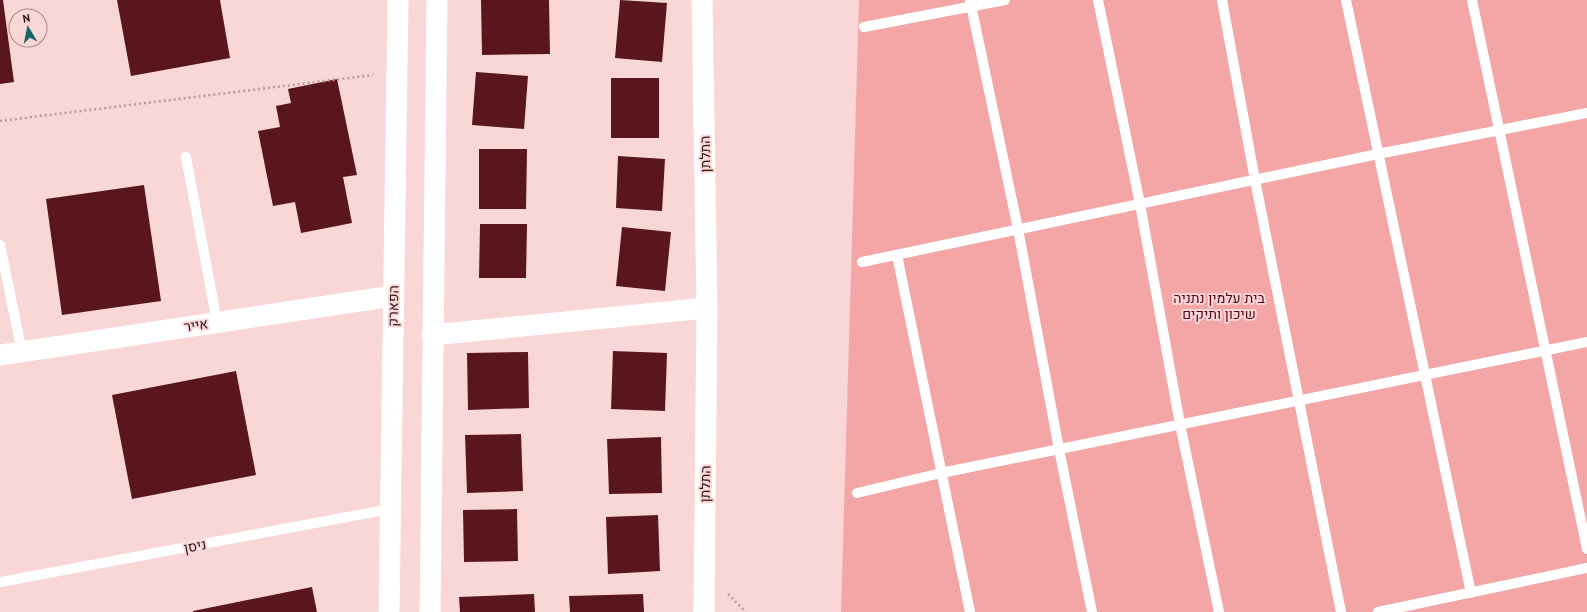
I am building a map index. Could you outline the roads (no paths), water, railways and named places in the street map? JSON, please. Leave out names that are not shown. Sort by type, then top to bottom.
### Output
[{"type":"street","name":"הפארק","points":[[389,612],[398,0]]},
{"type":"street","points":[[430,612],[436,0]]},
{"type":"street","name":"התלתן","points":[[702,0],[707,308],[704,612]]},
{"type":"street","name":"אייר","points":[[0,355],[393,296]]},
{"type":"street","points":[[432,335],[707,308]]},
{"type":"lane","points":[[864,27],[971,3],[1005,0]]},
{"type":"lane","points":[[1098,0],[1140,204],[1180,424],[1219,612]]},
{"type":"lane","points":[[1222,0],[1255,180],[1341,612]]},
{"type":"lane","points":[[1346,0],[1471,593]]},
{"type":"lane","points":[[1472,0],[1587,549]]},
{"type":"lane","points":[[971,3],[1018,229],[1059,449],[1092,612]]},
{"type":"lane","points":[[862,262],[1378,154],[1587,113]]},
{"type":"lane","points":[[186,157],[217,322]]},
{"type":"lane","points":[[0,245],[22,352]]},
{"type":"lane","points":[[897,255],[970,612]]},
{"type":"lane","points":[[857,493],[941,473],[1587,342]]},
{"type":"lane","name":"ניסן","points":[[0,582],[390,509]]},
{"type":"lane","points":[[1378,612],[1587,568]]},
{"type":"park label","name":"בית עלמין נתניה שיכון ותיקים","points":[[1219,306]]}]
